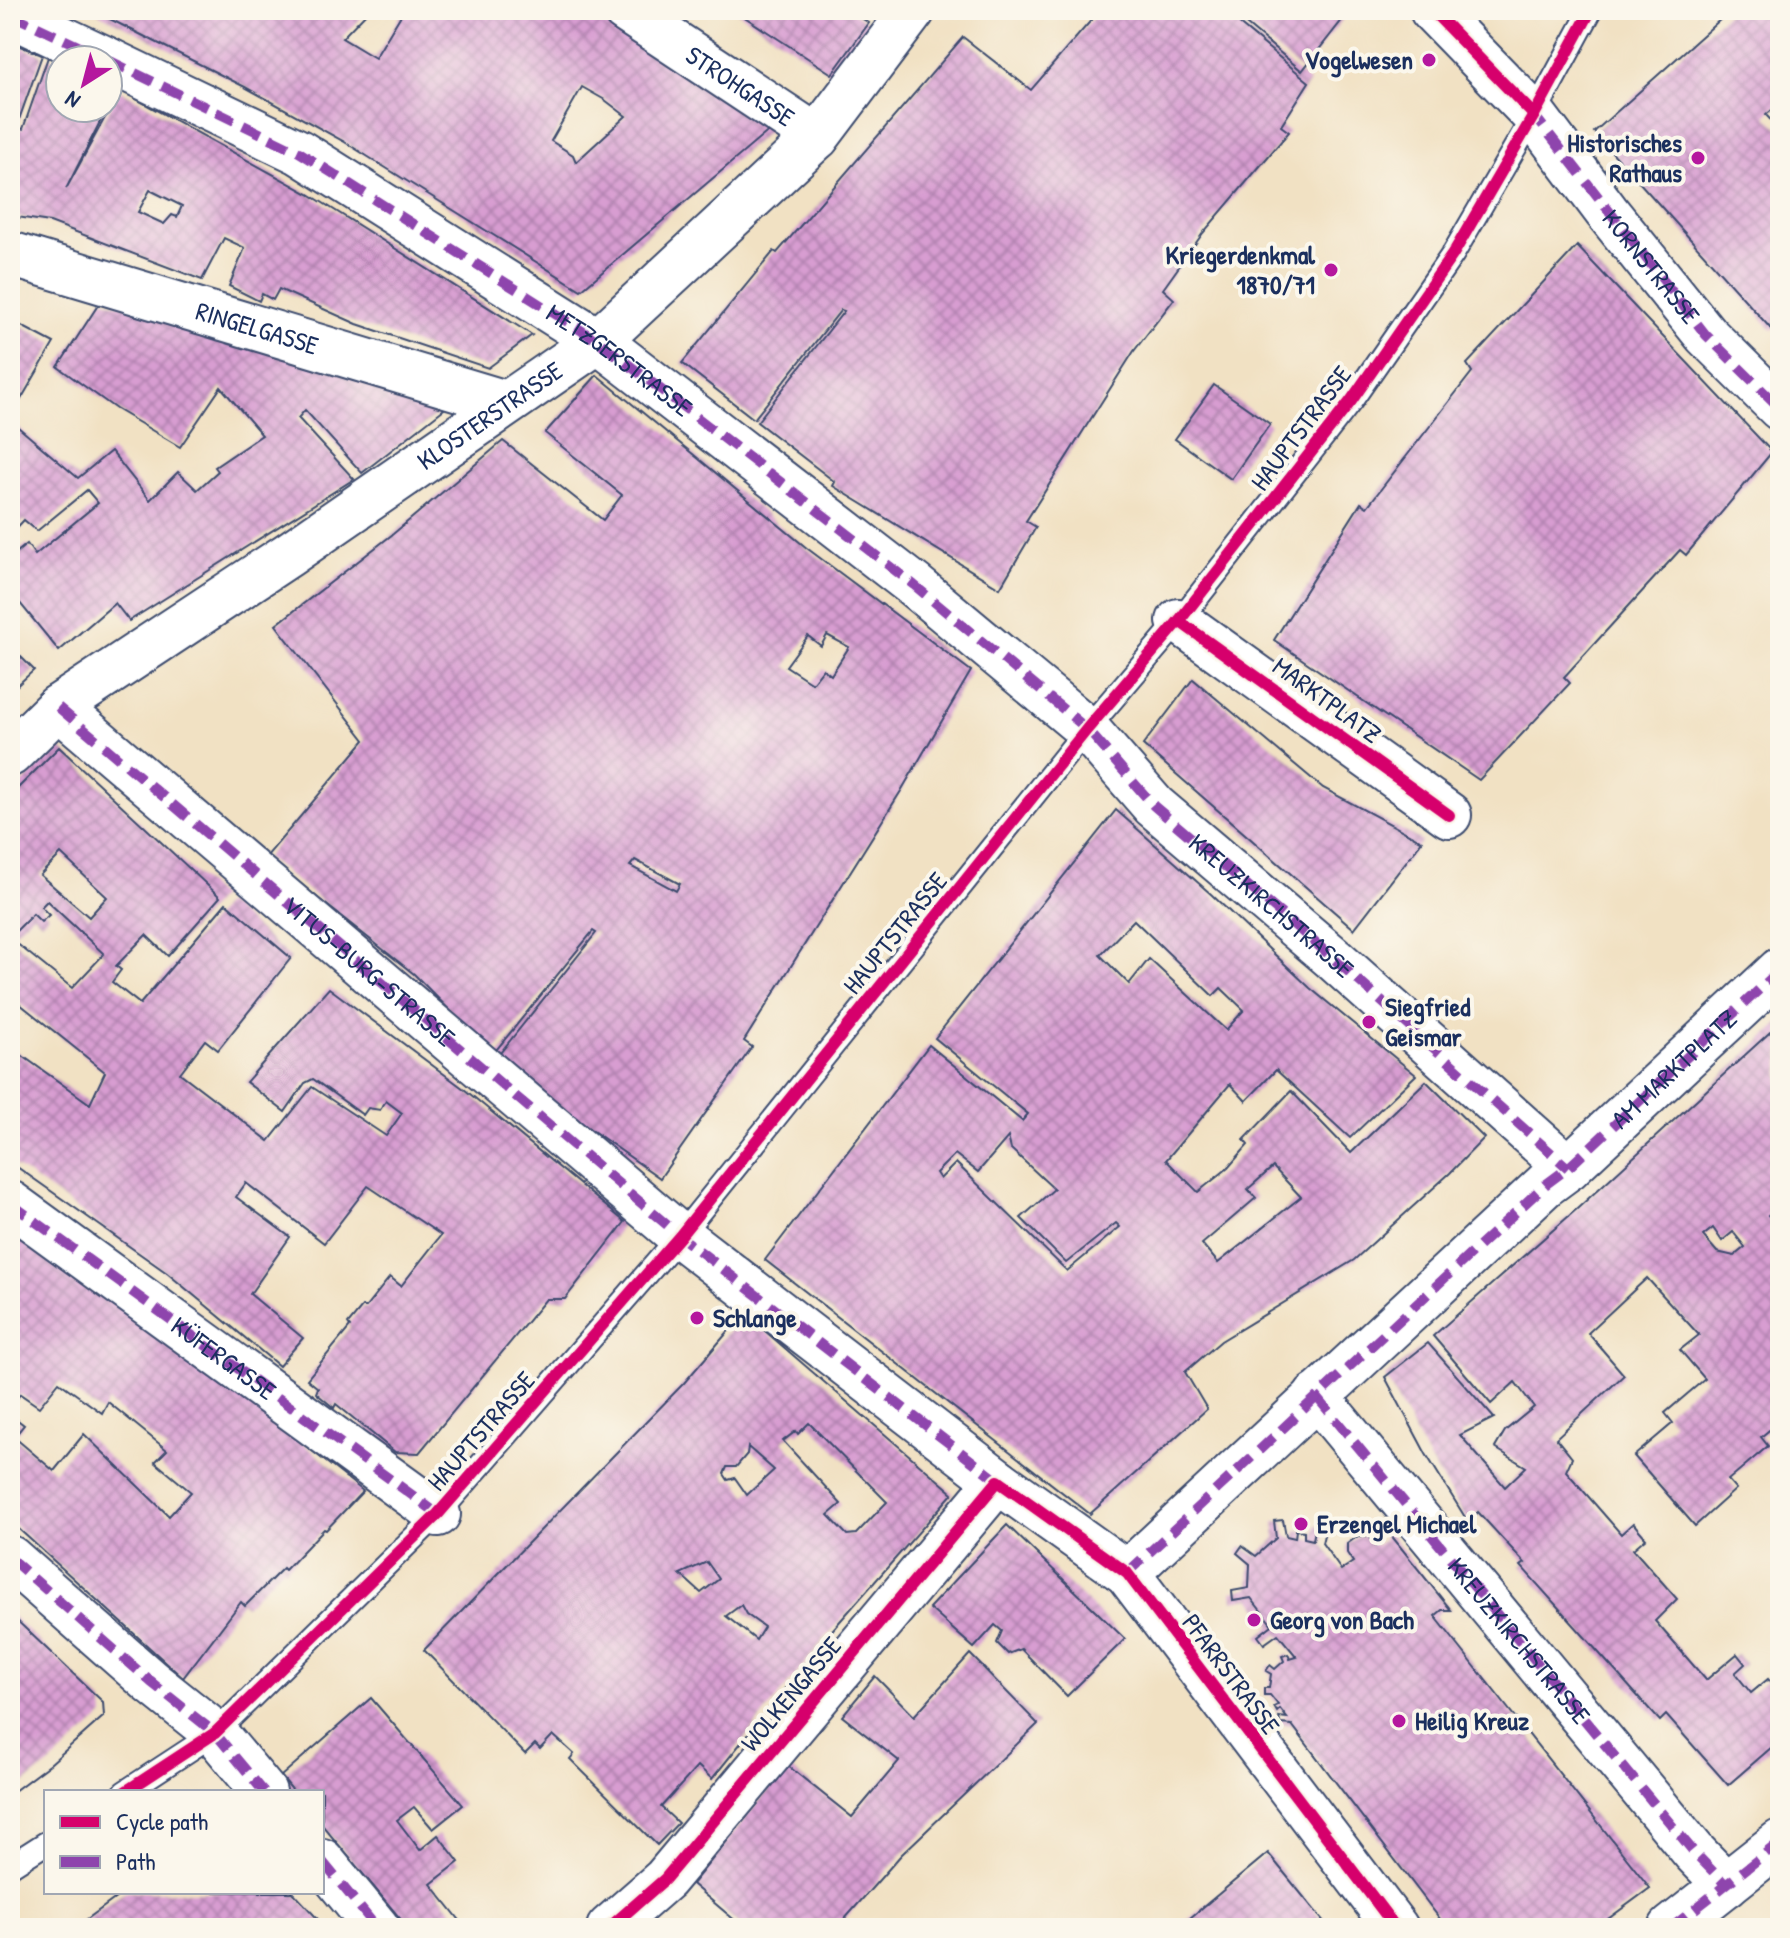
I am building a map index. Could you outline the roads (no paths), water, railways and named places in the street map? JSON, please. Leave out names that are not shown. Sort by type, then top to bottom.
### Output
[{"type":"street","name":"STROHGASSE","points":[[625,10],[817,137]]},
{"type":"street","name":"KLOSTERSTRASSE","points":[[10,754],[58,707],[288,555],[598,341],[817,137],[913,10]]},
{"type":"street","name":"KORNSTRASSE","points":[[1432,10],[1534,115],[1706,335],[1780,408]]},
{"type":"street","name":"METZGERSTRASSE","points":[[10,14],[74,44]]},
{"type":"street","name":"METZGERSTRASSE","points":[[124,68],[299,152],[598,341],[914,585],[1087,729]]},
{"type":"street","name":"RINGELGASSE","points":[[10,254],[506,403]]},
{"type":"street","name":"MARKTPLATZ","points":[[1179,621],[1449,815]]},
{"type":"street","name":"VITUS-BURG-STRASSE","points":[[58,707],[680,1236]]},
{"type":"street","name":"KREUZKIRCHSTRASSE","points":[[1087,729],[1154,806],[1333,958],[1568,1168]]},
{"type":"street","name":"AM MARKTPLATZ","points":[[1568,1168],[1780,970]]},
{"type":"street","points":[[1127,1573],[1545,1185],[1568,1168]]},
{"type":"street","name":"KÜFERGASSE","points":[[10,1203],[438,1514]]},
{"type":"street","name":"PFARRSTRASSE","points":[[680,1236],[998,1481],[1127,1573],[1396,1928]]},
{"type":"street","name":"KREUZKIRCHSTRASSE","points":[[1316,1396],[1694,1852],[1726,1885]]},
{"type":"street","name":"WOLKENGASSE","points":[[609,1928],[665,1879],[998,1481]]},
{"type":"street","points":[[10,1558],[151,1682],[215,1733],[262,1790]]},
{"type":"street","points":[[1671,1928],[1780,1842]]},
{"type":"street","points":[[324,1863],[377,1928]]},
{"type":"lane","name":"HAUPTSTRASSE","points":[[128,1790],[215,1733],[438,1514],[680,1236],[1087,729],[1179,621],[1360,389],[1453,254],[1591,10]]},
{"type":"lane","points":[[10,1866],[44,1844]]},
{"type":"place","name":"Vogelwesen","points":[[1429,60]]},
{"type":"place","name":"Historisches Rathaus","points":[[1698,158]]},
{"type":"place","name":"Kriegerdenkmal 1870/71","points":[[1331,270]]},
{"type":"place","name":"Siegfried Geismar","points":[[1369,1022]]},
{"type":"place","name":"Schlange","points":[[697,1318]]},
{"type":"place","name":"Erzengel Michael","points":[[1301,1524]]},
{"type":"place","name":"Georg von Bach","points":[[1254,1620]]},
{"type":"place","name":"Heilig Kreuz","points":[[1399,1721]]}]
